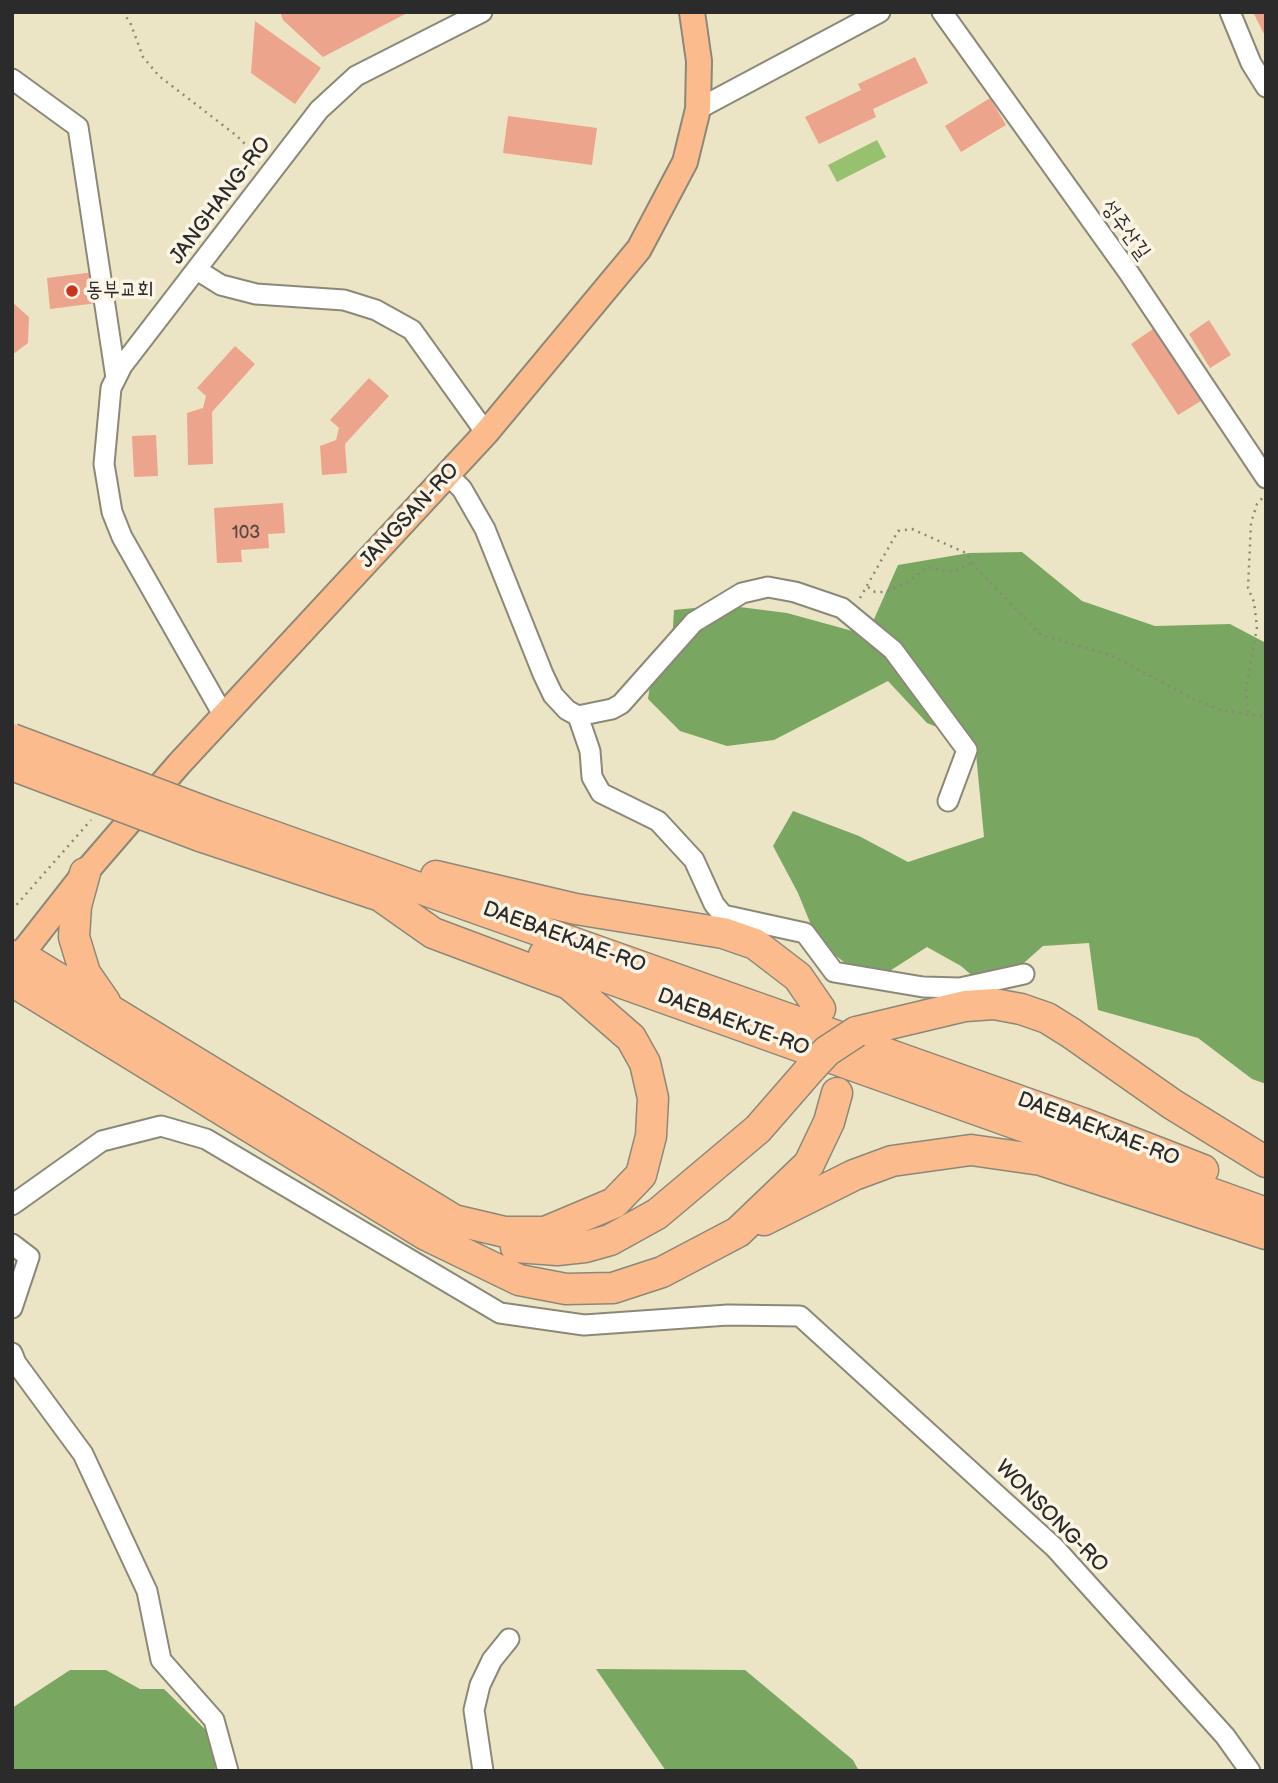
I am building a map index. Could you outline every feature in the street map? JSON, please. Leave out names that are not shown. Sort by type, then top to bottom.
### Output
[{"type":"highway","points":[[12,739],[208,826]]},
{"type":"highway","points":[[12,765],[208,826]]},
{"type":"highway","name":"DAEBAEKJAE-RO","points":[[208,826],[1082,1123],[1266,1194]]},
{"type":"highway","points":[[85,873],[76,906],[74,937],[102,1021]]},
{"type":"highway","points":[[374,882],[449,877],[588,912],[723,933],[755,944],[776,959],[798,977],[820,1009]]},
{"type":"highway","points":[[374,882],[433,933],[569,984],[631,1038],[645,1063],[648,1075],[653,1098],[651,1136],[641,1175],[614,1203],[545,1232],[505,1232],[454,1220]]},
{"type":"highway","name":"DAEBAEKJE-RO","points":[[374,882],[1266,1213]]},
{"type":"highway","points":[[15,967],[102,1021],[426,1235],[519,1280],[566,1289],[613,1288],[662,1272],[854,1175],[892,1161],[971,1150],[1041,1160],[1266,1234]]},
{"type":"highway","points":[[12,1009],[102,1021],[495,1245],[556,1251],[610,1240],[657,1214],[727,1157],[758,1129],[827,1051],[856,1032],[965,1006],[994,1004],[1047,1018],[1172,1104],[1266,1162]]},
{"type":"highway","points":[[738,1232],[809,1164],[825,1133],[837,1093]]},
{"type":"main road","name":"JANGSAN-RO","points":[[15,967],[85,873],[178,764],[225,718],[486,433],[639,249],[685,162],[698,109],[699,61],[692,12]]},
{"type":"street","name":"JANGHANG-RO","points":[[225,718],[122,537],[112,512],[104,464],[107,410],[116,378],[122,366],[319,110],[356,76],[482,12]]},
{"type":"street","points":[[698,109],[880,12]]},
{"type":"street","name":"성주산길","points":[[942,12],[1129,273],[1266,478]]},
{"type":"street","points":[[1230,12],[1251,63],[1266,87]]},
{"type":"street","points":[[12,79],[78,127],[116,378]]},
{"type":"street","points":[[197,270],[221,285],[256,294],[344,300],[376,310],[412,330],[486,433]]},
{"type":"street","points":[[447,475],[462,489],[485,529],[554,695],[578,716],[590,751],[592,777],[601,793],[658,821],[694,860],[714,904],[723,915],[804,933],[834,972],[923,987],[960,988],[1024,974]]},
{"type":"street","points":[[578,716],[621,704],[704,615],[742,593],[768,587],[795,592],[842,608],[893,650],[967,750],[948,802]]},
{"type":"street","name":"WONSONG-RO","points":[[12,1205],[102,1141],[161,1126],[206,1139],[500,1313],[584,1325],[728,1315],[800,1316],[1055,1548],[1225,1736],[1250,1771]]},
{"type":"street","points":[[12,1244],[29,1256],[12,1308]]},
{"type":"street","points":[[12,1353],[16,1363],[83,1454],[147,1591],[161,1660],[214,1720],[228,1771]]},
{"type":"street","points":[[483,1771],[474,1710],[492,1660],[509,1639]]},
{"type":"path","points":[[124,12],[143,57],[159,76],[237,136],[272,172]]},
{"type":"path","points":[[1248,712],[1246,690],[1257,627],[1254,601],[1248,588],[1252,547],[1251,523],[1257,504],[1266,494]]},
{"type":"path","points":[[973,562],[953,572],[927,568],[909,581],[886,592],[875,592],[868,587],[898,531],[912,528],[966,553],[1041,635],[1111,656],[1195,700],[1221,710],[1248,712],[1266,717]]},
{"type":"path","points":[[12,910],[94,817]]},
{"type":"green space","points":[[877,140],[886,157],[837,182],[828,165]]},
{"type":"green space","points":[[1022,552],[1082,601],[1155,626],[1230,624],[1266,643],[1266,1084],[1252,1079],[1198,1038],[1098,1010],[1089,943],[1043,946],[991,992],[961,966],[927,947],[871,983],[818,942],[798,893],[773,846],[793,811],[859,836],[908,862],[984,837],[975,743],[927,723],[888,681],[774,740],[727,746],[680,731],[648,699],[652,671],[671,658],[674,610],[724,605],[787,613],[867,635],[898,565],[969,553]]},
{"type":"green space","points":[[596,1669],[745,1670],[853,1760],[859,1771],[666,1771]]},
{"type":"green space","points":[[70,1670],[106,1670],[140,1689],[164,1689],[215,1739],[215,1771],[12,1771],[12,1708]]},
{"type":"building","points":[[280,12],[409,12],[323,57],[283,20]]},
{"type":"building","points":[[1253,12],[1266,12],[1266,38]]},
{"type":"building","points":[[255,21],[321,68],[295,104],[251,73]]},
{"type":"building","points":[[915,57],[928,83],[873,109],[876,117],[819,144],[805,117],[861,90],[858,84]]},
{"type":"building","points":[[990,98],[1006,125],[961,152],[945,126]]},
{"type":"building","points":[[508,116],[597,128],[592,165],[503,153]]},
{"type":"building","name":"동부교회","points":[[94,272],[97,303],[50,309],[47,278]]},
{"type":"building","points":[[12,302],[29,317],[28,343],[12,355]]},
{"type":"building","points":[[1209,320],[1231,355],[1210,368],[1189,334]]},
{"type":"building","points":[[1153,329],[1201,401],[1178,415],[1131,344]]},
{"type":"building","points":[[235,346],[255,364],[212,412],[213,464],[188,465],[187,413],[203,408],[206,396],[197,388]]},
{"type":"building","points":[[369,378],[389,396],[345,444],[347,473],[322,475],[320,446],[336,440],[339,428],[330,420]]},
{"type":"building","points":[[156,435],[158,476],[134,477],[132,436]]},
{"type":"building","points":[[283,503],[285,533],[268,534],[269,548],[241,550],[242,562],[217,563],[214,508]]},
{"type":"place","name":"동부교회","points":[[72,291]]}]
